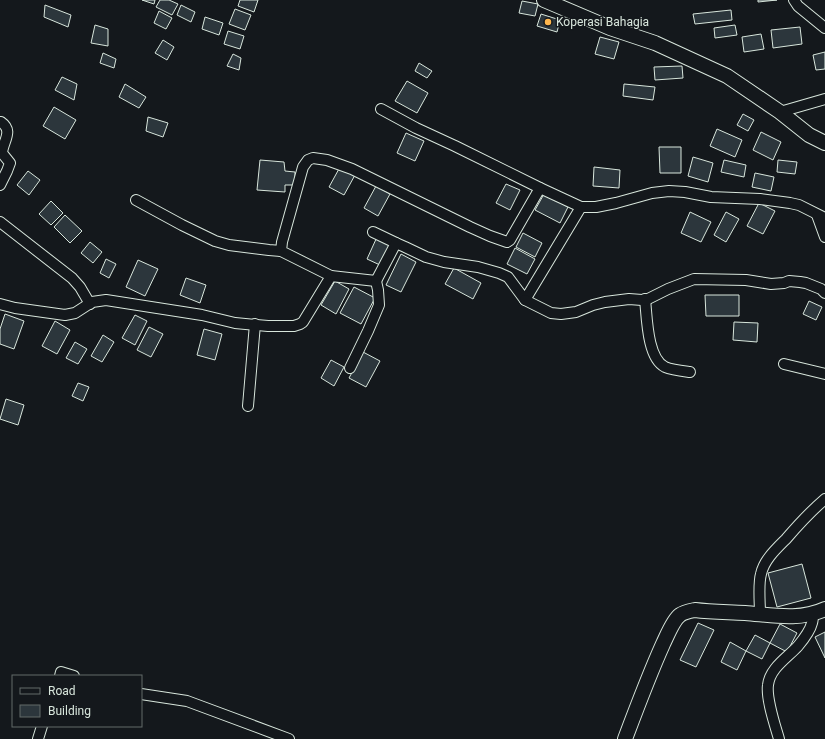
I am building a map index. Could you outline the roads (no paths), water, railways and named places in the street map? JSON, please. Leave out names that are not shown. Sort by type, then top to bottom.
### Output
[{"type":"street","points":[[544,0],[610,28],[654,43],[727,76],[780,112],[809,135],[825,142]]},
{"type":"street","points":[[794,0],[798,6],[825,28]]},
{"type":"street","points":[[780,112],[825,99]]},
{"type":"street","points":[[381,109],[416,128],[581,207],[596,207],[652,193],[670,191],[711,197],[760,199],[799,205],[821,216],[825,236]]},
{"type":"street","points":[[0,185],[10,162],[2,153],[8,132],[6,126],[2,122]]},
{"type":"street","points":[[281,251],[281,246],[303,167],[308,160],[313,158],[327,160],[352,169],[477,230],[507,242],[510,240],[540,188]]},
{"type":"street","points":[[136,200],[215,241],[229,245],[281,251],[330,276],[376,281]]},
{"type":"street","points":[[525,300],[581,207]]},
{"type":"street","points":[[0,222],[72,278],[80,287],[90,304]]},
{"type":"street","points":[[373,232],[426,257],[444,262],[478,267],[504,275],[508,277],[525,300],[551,313],[561,314],[576,312],[605,302],[629,299],[648,299],[694,279],[746,280],[771,284],[789,281],[800,282],[821,289],[825,293]]},
{"type":"street","points":[[350,368],[379,305],[376,281],[396,244]]},
{"type":"street","points":[[0,305],[65,315],[75,313],[98,301],[106,300],[202,315],[235,323],[268,326],[294,326],[303,322],[330,276]]},
{"type":"street","points":[[645,299],[650,340],[655,357],[659,363],[666,368],[690,372]]},
{"type":"street","points":[[248,406],[255,324]]},
{"type":"street","points":[[784,364],[825,374]]},
{"type":"street","points":[[760,614],[760,575],[765,564],[769,557],[800,523],[825,499]]},
{"type":"street","points":[[625,739],[659,654],[674,623],[680,615],[695,610],[805,616],[819,611]]},
{"type":"street","points":[[779,739],[768,695],[769,678],[781,662],[804,639],[819,611]]},
{"type":"street","points":[[60,675],[61,672],[71,675]]},
{"type":"street","points":[[142,694],[187,701],[289,739]]},
{"type":"street","points":[[38,739],[42,727]]},
{"type":"place","name":"Koperasi Bahagia","points":[[548,22]]}]
